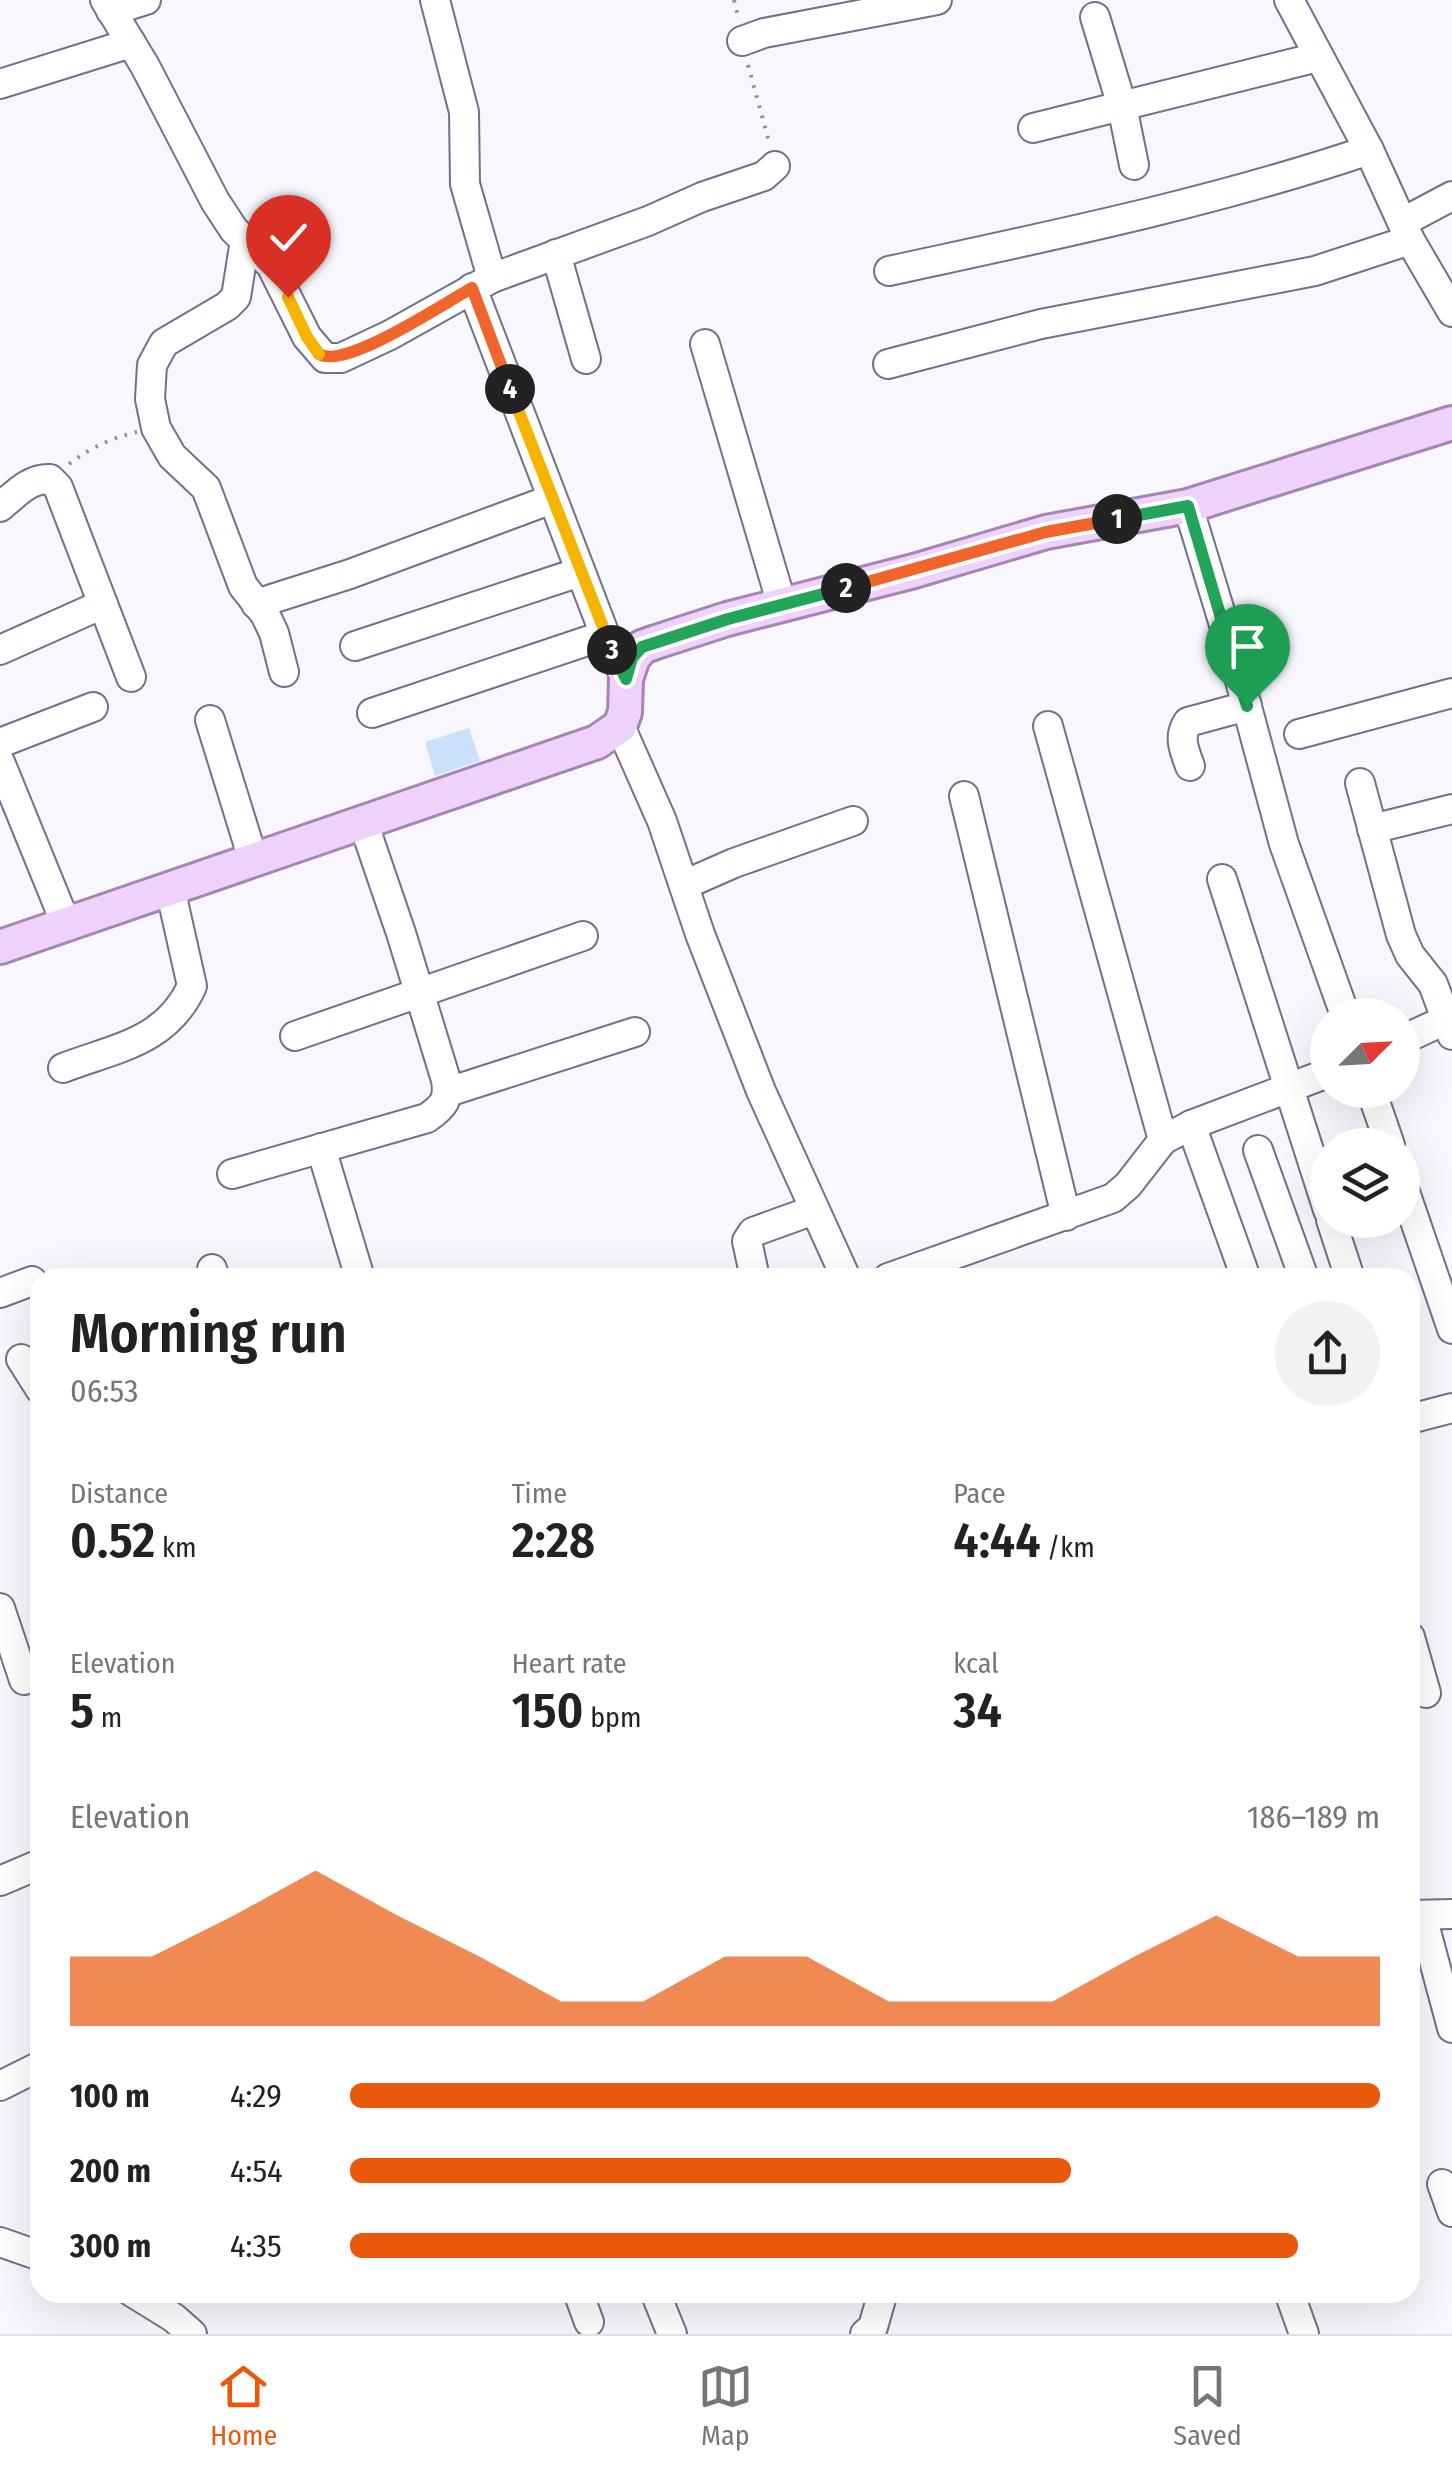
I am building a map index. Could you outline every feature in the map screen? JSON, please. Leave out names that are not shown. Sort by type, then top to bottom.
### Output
[{"type":"main road","points":[[0,947],[597,742],[620,726],[625,712],[626,679],[632,658],[642,647],[1046,532],[1188,506],[1452,423]]},
{"type":"street","points":[[146,0],[108,5],[216,201],[234,230],[271,266],[307,337],[324,358],[341,358],[390,335],[482,283],[764,176],[774,166]]},
{"type":"street","points":[[434,0],[464,112],[465,184],[482,283],[552,499],[626,679]]},
{"type":"street","points":[[742,41],[764,33],[937,0]]},
{"type":"street","points":[[1289,0],[1369,150],[1406,231],[1452,312]]},
{"type":"street","points":[[1095,17],[1122,106],[1134,166]]},
{"type":"street","points":[[0,84],[131,43]]},
{"type":"street","points":[[1034,128],[1318,56]]},
{"type":"street","points":[[889,271],[1117,221],[1286,178],[1369,150]]},
{"type":"street","points":[[888,364],[1041,324],[1314,271],[1406,231],[1452,196]]},
{"type":"street","points":[[245,240],[236,297],[164,343],[152,365],[150,399],[156,428],[172,456],[206,488],[243,586],[265,614],[274,634],[284,672]]},
{"type":"street","points":[[556,254],[586,359]]},
{"type":"street","points":[[705,344],[782,605]]},
{"type":"street","points":[[0,507],[28,484],[42,478],[50,479],[58,488],[130,677]]},
{"type":"street","points":[[256,604],[350,574],[552,499]]},
{"type":"street","points":[[1188,506],[1284,844],[1339,998]]},
{"type":"street","points":[[355,646],[580,572]]},
{"type":"street","points":[[0,650],[103,604]]},
{"type":"street","points":[[372,713],[605,635]]},
{"type":"street","points":[[1300,734],[1452,693]]},
{"type":"street","points":[[0,742],[92,706]]},
{"type":"street","points":[[1190,766],[1182,745],[1188,722],[1247,706]]},
{"type":"street","points":[[210,720],[253,859]]},
{"type":"street","points":[[620,726],[662,822],[761,1091],[841,1268]]},
{"type":"street","points":[[1048,726],[1163,1140]]},
{"type":"street","points":[[0,762],[66,924]]},
{"type":"street","points":[[1360,783],[1401,935],[1433,984],[1450,1024],[1420,1034]]},
{"type":"street","points":[[964,796],[1066,1216]]},
{"type":"street","points":[[1372,830],[1452,808]]},
{"type":"street","points":[[684,886],[734,863],[854,821]]},
{"type":"street","points":[[232,1174],[427,1118],[444,1106],[448,1092],[362,822]]},
{"type":"street","points":[[1222,879],[1310,1157]]},
{"type":"street","points":[[62,1068],[150,1036],[172,1019],[186,999],[192,986],[170,888]]},
{"type":"street","points":[[295,1036],[583,936]]},
{"type":"street","points":[[448,1092],[634,1032]]},
{"type":"street","points":[[917,1268],[1113,1198],[1163,1140],[1191,1125],[1310,1079]]},
{"type":"street","points":[[1191,1125],[1242,1268]]},
{"type":"street","points":[[321,1148],[357,1268]]},
{"type":"street","points":[[1258,1150],[1300,1268]]},
{"type":"street","points":[[753,1268],[748,1241],[753,1232],[814,1210]]},
{"type":"street","points":[[1420,1236],[1452,1329]]},
{"type":"street","points":[[1337,1238],[1347,1268]]},
{"type":"street","points":[[0,1293],[30,1282]]},
{"type":"street","points":[[21,1359],[30,1373]]},
{"type":"street","points":[[1420,1417],[1452,1408]]},
{"type":"street","points":[[0,1608],[21,1681]]},
{"type":"street","points":[[1420,1666],[1429,1692]]},
{"type":"street","points":[[0,1881],[30,1868]]},
{"type":"street","points":[[1420,1915],[1452,1914]]},
{"type":"street","points":[[1420,1928],[1452,2028]]},
{"type":"street","points":[[0,2086],[30,2071]]},
{"type":"street","points":[[1442,2184],[1452,2212]]},
{"type":"street","points":[[0,2242],[30,2252]]},
{"type":"street","points":[[150,2303],[192,2334]]},
{"type":"street","points":[[582,2303],[588,2322]]},
{"type":"street","points":[[660,2303],[672,2334]]},
{"type":"street","points":[[865,2334],[873,2327],[880,2303]]},
{"type":"street","points":[[1294,2303],[1304,2334]]},
{"type":"path","points":[[734,0],[774,166]]},
{"type":"path","points":[[50,479],[117,436],[156,428]]},
{"type":"building","points":[[469,728],[480,761],[435,776],[425,742]]},
{"type":"route","points":[[288,297],[317,352],[324,358],[341,358],[472,288],[605,635],[626,679],[632,658],[642,647],[728,619],[1046,532],[1188,506],[1247,706]]}]
